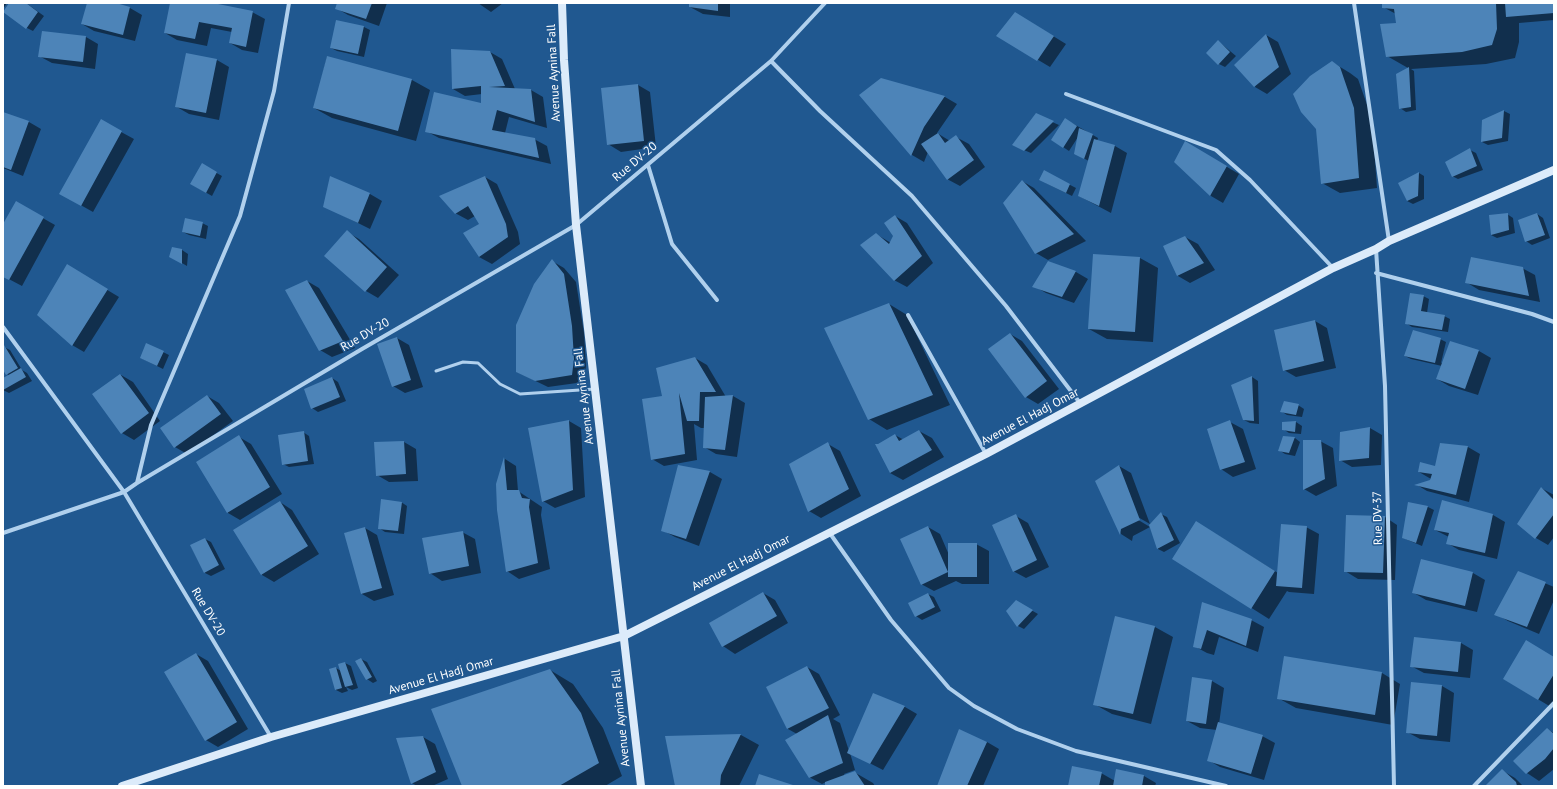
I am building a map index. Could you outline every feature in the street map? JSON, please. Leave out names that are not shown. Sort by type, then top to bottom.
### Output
[{"type":"street","points":[[137,483],[151,425],[240,216],[274,91],[289,3]]},
{"type":"street","name":"Avenue Aynina Fall","points":[[562,3],[564,60],[576,225],[641,786]]},
{"type":"street","name":"Rue DV-20","points":[[271,737],[124,492],[355,353],[576,225],[771,61],[825,3]]},
{"type":"street","points":[[1354,3],[1389,241]]},
{"type":"street","points":[[771,61],[820,111],[912,196],[1006,306],[1080,403]]},
{"type":"street","points":[[1066,94],[1216,150],[1250,180],[1333,268]]},
{"type":"street","points":[[648,165],[672,244],[717,300]]},
{"type":"street","name":"Avenue El Hadj Omar","points":[[122,786],[271,737],[624,636],[986,454],[1333,268],[1376,249],[1389,241],[1554,170]]},
{"type":"street","name":"Rue DV-37","points":[[1376,249],[1376,273],[1385,386],[1394,786]]},
{"type":"street","points":[[1376,273],[1532,314],[1554,322]]},
{"type":"street","points":[[908,314],[986,454]]},
{"type":"street","points":[[3,326],[124,492],[3,533]]},
{"type":"street","points":[[829,532],[891,620],[949,688],[974,706],[1017,729],[1076,751],[1226,786]]},
{"type":"street","points":[[1474,786],[1552,704],[1554,710]]},
{"type":"lane","points":[[436,371],[463,362],[478,363],[500,384],[520,394],[595,389]]},
{"type":"building","points":[[9,3],[26,3],[38,12],[26,29],[3,12]]},
{"type":"building","points":[[87,3],[116,3],[130,7],[123,35],[81,24]]},
{"type":"building","points":[[170,3],[213,3],[253,11],[246,47],[229,43],[232,28],[199,22],[195,39],[164,33]]},
{"type":"building","points":[[337,3],[372,3],[366,19],[335,9]]},
{"type":"building","points":[[689,3],[718,3],[718,11],[689,7]]},
{"type":"building","points":[[1382,3],[1496,3],[1497,29],[1492,45],[1462,52],[1386,57],[1380,24],[1396,23],[1394,9],[1382,8]]},
{"type":"building","points":[[1505,3],[1554,3],[1554,13],[1506,17]]},
{"type":"building","points":[[1015,12],[1054,36],[1037,61],[996,36]]},
{"type":"building","points":[[336,20],[364,26],[358,54],[330,48]]},
{"type":"building","points":[[42,31],[86,36],[83,62],[38,57]]},
{"type":"building","points":[[1266,34],[1279,67],[1254,87],[1234,65]]},
{"type":"building","points":[[1218,40],[1230,52],[1218,65],[1206,53]]},
{"type":"building","points":[[451,49],[490,51],[505,86],[489,87],[531,89],[535,122],[497,110],[492,130],[535,138],[539,158],[425,132],[434,92],[481,103],[481,86],[452,89]]},
{"type":"building","points":[[186,53],[217,59],[206,113],[175,107]]},
{"type":"building","points":[[327,56],[412,79],[398,131],[313,108]]},
{"type":"building","points":[[1332,61],[1340,67],[1354,108],[1359,178],[1321,184],[1316,129],[1301,112],[1293,94],[1310,76]]},
{"type":"building","points":[[1409,67],[1411,107],[1399,109],[1396,74]]},
{"type":"building","points":[[881,78],[945,96],[924,127],[911,156],[859,95]]},
{"type":"building","points":[[638,84],[644,141],[607,145],[601,88]]},
{"type":"building","points":[[1504,110],[1502,138],[1481,142],[1482,120]]},
{"type":"building","points":[[3,112],[29,121],[11,170],[3,167]]},
{"type":"building","points":[[1036,113],[1054,121],[1024,151],[1012,145]]},
{"type":"building","points":[[1065,118],[1077,126],[1063,148],[1051,140]]},
{"type":"building","points":[[101,119],[122,131],[81,206],[59,194]]},
{"type":"building","points":[[1079,128],[1093,134],[1084,159],[1074,154]]},
{"type":"building","points":[[938,133],[945,143],[956,135],[974,160],[947,180],[921,144]]},
{"type":"building","points":[[1094,139],[1115,145],[1099,206],[1078,196]]},
{"type":"building","points":[[1185,141],[1227,166],[1210,196],[1174,162]]},
{"type":"building","points":[[1470,148],[1477,166],[1452,177],[1445,162]]},
{"type":"building","points":[[202,163],[217,172],[206,193],[190,184]]},
{"type":"building","points":[[1044,170],[1070,184],[1066,193],[1039,180]]},
{"type":"building","points":[[1419,172],[1418,196],[1407,201],[1398,183]]},
{"type":"building","points":[[330,176],[370,193],[358,223],[323,207]]},
{"type":"building","points":[[485,176],[506,224],[508,237],[479,257],[463,233],[479,224],[468,206],[455,214],[439,196]]},
{"type":"building","points":[[1022,180],[1074,234],[1035,254],[1003,203]]},
{"type":"building","points":[[16,201],[44,217],[9,280],[3,277],[3,224]]},
{"type":"building","points":[[1508,213],[1509,230],[1491,235],[1489,215]]},
{"type":"building","points":[[1537,213],[1545,235],[1525,242],[1518,220]]},
{"type":"building","points":[[895,215],[922,256],[894,281],[860,245],[876,233],[889,244],[893,236],[884,223]]},
{"type":"building","points":[[185,218],[203,222],[200,236],[182,232]]},
{"type":"building","points":[[347,230],[387,267],[365,292],[324,256]]},
{"type":"building","points":[[1185,236],[1204,263],[1177,276],[1163,246]]},
{"type":"building","points":[[172,247],[182,249],[182,264],[169,257]]},
{"type":"building","points":[[1093,254],[1140,257],[1135,332],[1088,329]]},
{"type":"building","points":[[1471,257],[1523,267],[1529,296],[1465,283]]},
{"type":"building","points":[[552,259],[564,274],[572,326],[574,359],[572,375],[535,381],[516,372],[516,325],[534,284]]},
{"type":"building","points":[[1048,261],[1076,271],[1062,297],[1032,287]]},
{"type":"building","points":[[67,264],[108,289],[72,346],[37,315]]},
{"type":"building","points":[[307,280],[343,341],[319,351],[285,290]]},
{"type":"building","points":[[1410,293],[1424,295],[1421,311],[1445,315],[1442,330],[1405,324]]},
{"type":"building","points":[[889,303],[933,395],[868,420],[824,328]]},
{"type":"building","points":[[1315,320],[1324,361],[1283,371],[1274,330]]},
{"type":"building","points":[[1413,330],[1441,338],[1435,363],[1404,356]]},
{"type":"building","points":[[1010,333],[1047,381],[1025,398],[988,349]]},
{"type":"building","points":[[397,337],[411,380],[392,387],[377,344]]},
{"type":"building","points":[[1450,341],[1479,350],[1465,389],[1436,379]]},
{"type":"building","points":[[146,343],[164,351],[157,366],[140,358]]},
{"type":"building","points":[[4,345],[18,368],[6,375],[3,370]]},
{"type":"building","points":[[695,357],[716,392],[700,392],[699,421],[687,421],[679,393],[685,454],[651,460],[642,399],[662,396],[656,368]]},
{"type":"building","points":[[21,368],[26,377],[3,390],[3,378]]},
{"type":"building","points":[[120,374],[149,413],[121,434],[92,394]]},
{"type":"building","points":[[1252,376],[1254,421],[1243,420],[1231,385]]},
{"type":"building","points":[[332,377],[340,397],[311,409],[304,389]]},
{"type":"building","points":[[207,395],[221,414],[174,448],[160,428]]},
{"type":"building","points":[[733,395],[725,450],[703,448],[705,397]]},
{"type":"building","points":[[1284,401],[1299,404],[1296,415],[1280,412]]},
{"type":"building","points":[[569,420],[573,490],[542,502],[528,428]]},
{"type":"building","points":[[1230,420],[1245,462],[1220,470],[1207,429]]},
{"type":"building","points":[[1296,421],[1295,432],[1282,430],[1282,422]]},
{"type":"building","points":[[1370,427],[1369,458],[1339,461],[1340,432]]},
{"type":"building","points":[[919,430],[932,450],[890,473],[875,444],[878,444],[895,434],[899,441]]},
{"type":"building","points":[[304,431],[308,461],[282,465],[278,435]]},
{"type":"building","points":[[239,435],[270,487],[227,513],[196,462]]},
{"type":"building","points":[[1283,436],[1295,437],[1289,453],[1278,451]]},
{"type":"building","points":[[1303,440],[1321,440],[1325,479],[1303,490]]},
{"type":"building","points":[[404,441],[406,474],[376,476],[374,442]]},
{"type":"building","points":[[828,442],[849,489],[808,512],[789,464]]},
{"type":"building","points":[[1440,443],[1468,446],[1456,495],[1414,485],[1430,480],[1432,474],[1418,472],[1420,462],[1435,466]]},
{"type":"building","points":[[504,457],[507,490],[519,490],[522,498],[530,499],[529,507],[538,563],[506,572],[497,510],[496,484]]},
{"type":"building","points":[[678,465],[710,471],[686,539],[661,531]]},
{"type":"building","points":[[1119,465],[1140,520],[1121,529],[1120,535],[1095,481]]},
{"type":"building","points":[[1541,487],[1554,500],[1554,514],[1535,539],[1517,524]]},
{"type":"building","points":[[381,499],[402,502],[398,531],[378,529]]},
{"type":"building","points":[[1442,500],[1493,514],[1485,553],[1446,544],[1449,533],[1434,530]]},
{"type":"building","points":[[280,501],[308,546],[261,575],[233,530]]},
{"type":"building","points":[[1408,502],[1428,506],[1416,543],[1402,538]]},
{"type":"building","points":[[1161,512],[1174,540],[1157,549],[1149,525]]},
{"type":"building","points":[[1016,514],[1037,560],[1013,572],[992,525]]},
{"type":"building","points":[[1346,515],[1385,516],[1383,573],[1344,572]]},
{"type":"building","points":[[1196,521],[1275,571],[1251,609],[1172,559]]},
{"type":"building","points":[[1281,524],[1307,526],[1302,588],[1276,586]]},
{"type":"building","points":[[928,526],[948,572],[921,585],[900,539]]},
{"type":"building","points":[[365,527],[382,588],[361,594],[344,533]]},
{"type":"building","points":[[463,531],[469,566],[429,574],[422,538]]},
{"type":"building","points":[[205,538],[219,565],[204,573],[190,545]]},
{"type":"building","points":[[948,543],[977,543],[977,577],[948,577]]},
{"type":"building","points":[[1421,559],[1473,572],[1465,606],[1412,593]]},
{"type":"building","points":[[1518,571],[1546,582],[1527,627],[1494,615]]},
{"type":"building","points":[[763,592],[777,616],[722,647],[709,623]]},
{"type":"building","points":[[928,593],[935,607],[915,617],[908,603]]},
{"type":"building","points":[[1016,600],[1033,610],[1017,627],[1006,611]]},
{"type":"building","points":[[1202,602],[1252,619],[1246,646],[1207,630],[1201,649],[1193,647]]},
{"type":"building","points":[[1115,616],[1155,626],[1133,714],[1093,705]]},
{"type":"building","points":[[1414,637],[1461,642],[1458,672],[1410,667]]},
{"type":"building","points":[[1526,640],[1554,657],[1554,674],[1538,700],[1503,679]]},
{"type":"building","points":[[196,653],[237,722],[205,741],[164,672]]},
{"type":"building","points":[[1284,656],[1382,672],[1375,715],[1277,699]]},
{"type":"building","points":[[361,658],[372,677],[366,680],[355,661]]},
{"type":"building","points":[[345,662],[353,685],[345,687],[338,664]]},
{"type":"building","points":[[807,666],[829,708],[787,729],[766,687]]},
{"type":"building","points":[[336,667],[342,688],[335,690],[329,669]]},
{"type":"building","points":[[550,669],[581,713],[599,763],[559,786],[462,786],[431,709]]},
{"type":"building","points":[[1192,677],[1212,680],[1206,724],[1186,721]]},
{"type":"building","points":[[1411,682],[1442,685],[1437,736],[1406,733]]},
{"type":"building","points":[[873,693],[905,706],[870,764],[847,753]]},
{"type":"building","points":[[828,715],[843,763],[809,778],[785,740]]},
{"type":"building","points":[[1218,722],[1263,735],[1251,774],[1207,761]]},
{"type":"building","points":[[1547,728],[1554,734],[1554,748],[1545,759],[1526,774],[1513,761]]},
{"type":"building","points":[[959,729],[987,742],[967,786],[937,786]]},
{"type":"building","points":[[741,734],[721,775],[720,786],[675,786],[665,736]]},
{"type":"building","points":[[423,736],[436,772],[411,784],[396,738]]},
{"type":"building","points":[[1072,766],[1102,772],[1099,786],[1068,786]]},
{"type":"building","points":[[1116,769],[1144,775],[1142,786],[1113,786]]},
{"type":"building","points":[[1502,769],[1516,782],[1517,786],[1485,786]]},
{"type":"building","points":[[855,771],[865,786],[825,786],[825,782]]},
{"type":"building","points":[[759,774],[796,786],[755,786]]}]
